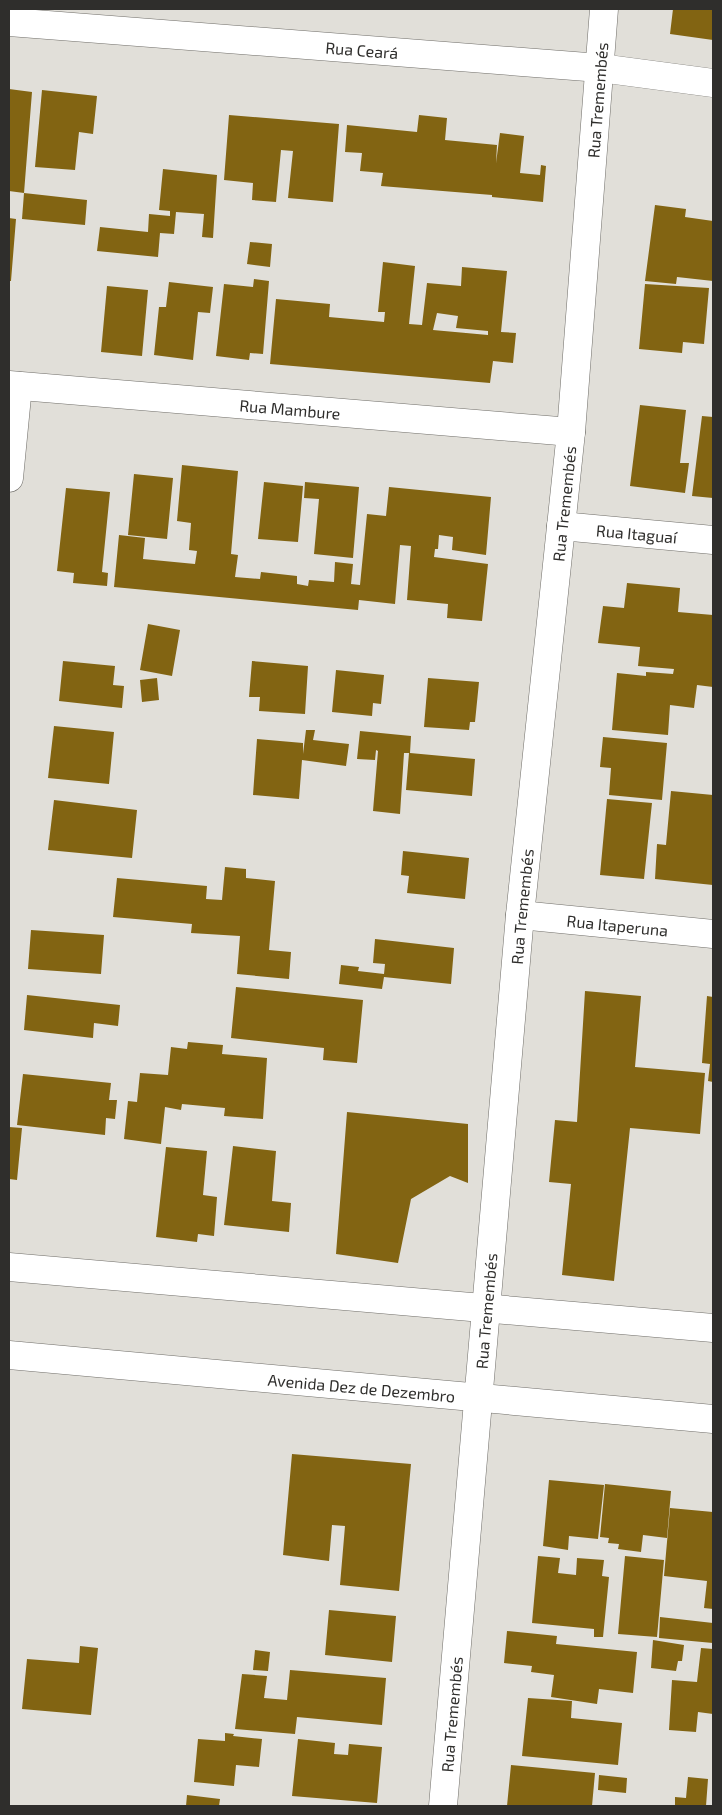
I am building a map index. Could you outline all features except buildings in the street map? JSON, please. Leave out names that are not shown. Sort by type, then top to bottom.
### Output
[{"type":"main road","name":"Rua Tremembés","points":[[443,1806],[520,915],[571,432],[604,9]]},
{"type":"main road","name":"Rua Ceará","points":[[9,22],[600,68],[713,83]]},
{"type":"main road","name":"Rua Mambure","points":[[13,385],[571,432]]},
{"type":"main road","points":[[9,478],[13,385]]},
{"type":"main road","name":"Rua Itaguaí","points":[[561,526],[713,540]]},
{"type":"main road","name":"Rua Itaperuna","points":[[520,915],[713,934]]},
{"type":"main road","points":[[9,1267],[713,1328]]},
{"type":"main road","name":"Avenida Dez de Dezembro","points":[[9,1354],[479,1399],[713,1419]]}]
